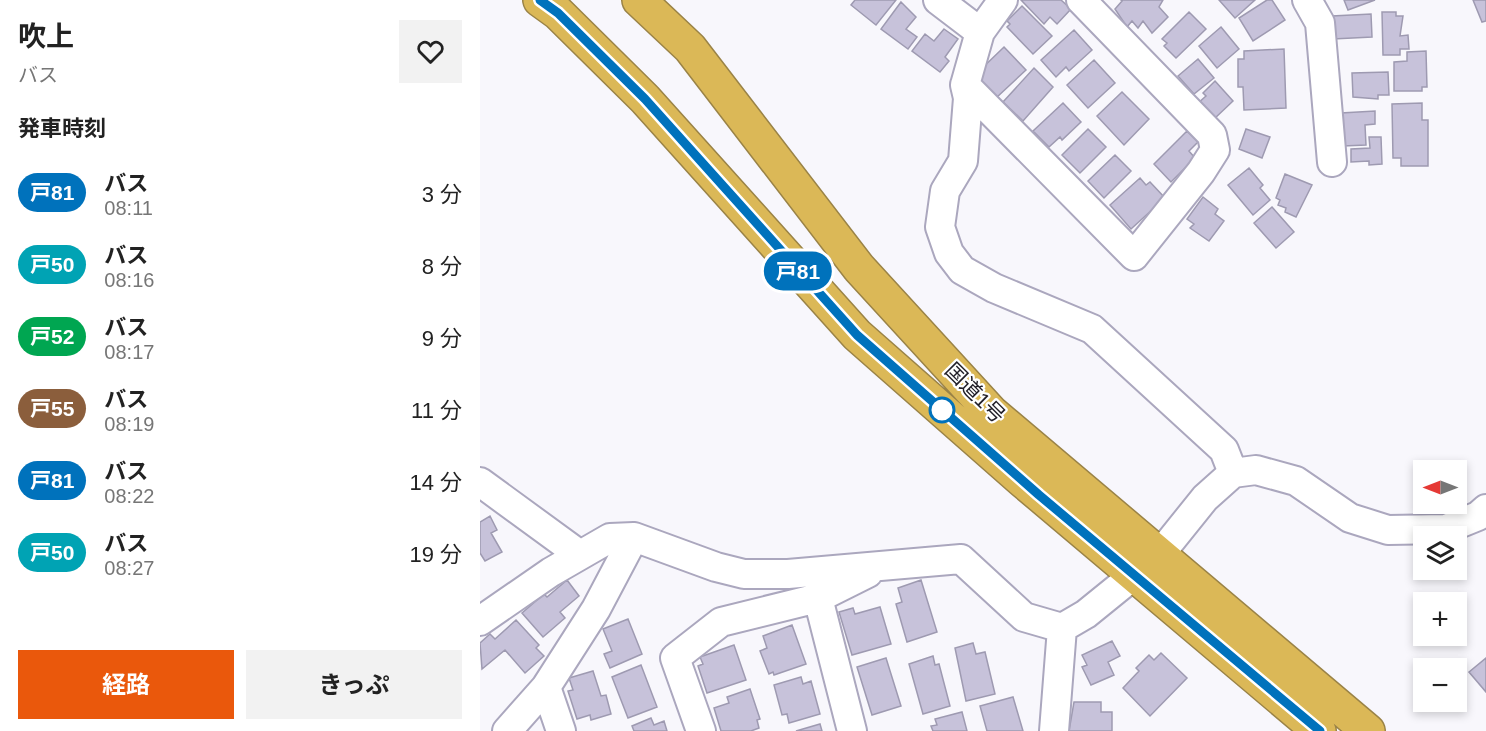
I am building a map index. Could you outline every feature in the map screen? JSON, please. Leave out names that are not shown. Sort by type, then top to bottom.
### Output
[{"type":"highway","name":"国道1号","points":[[540,0],[558,13],[645,99],[857,335],[1134,575],[1319,731]]},
{"type":"highway","name":"国道1号","points":[[639,0],[690,48],[859,268],[991,412],[1368,731]]},
{"type":"street","points":[[938,0],[980,32]]},
{"type":"street","points":[[1003,0],[980,32],[967,92],[963,161],[945,190],[940,227],[949,253],[962,270],[994,288],[1092,329],[1224,450],[1233,472]]},
{"type":"street","points":[[967,92],[1134,256],[1201,172],[1215,150],[1212,135],[1081,0]]},
{"type":"street","points":[[1307,0],[1320,23],[1332,162]]},
{"type":"street","points":[[480,621],[580,555],[610,538],[634,537],[716,567],[744,574],[788,574],[961,559],[1024,617],[1062,628],[1086,614],[1160,554],[1205,498],[1233,472],[1256,470],[1296,482],[1350,518],[1388,530],[1446,529],[1478,516],[1486,509]]},
{"type":"street","points":[[480,482],[580,555]]},
{"type":"street","points":[[507,731],[546,687],[596,609],[634,537]]},
{"type":"street","points":[[701,731],[675,658],[721,622],[818,598],[883,565]]},
{"type":"street","points":[[818,598],[852,731]]},
{"type":"street","points":[[1054,731],[1062,628]]},
{"type":"street","points":[[546,687],[561,731]]},
{"type":"building","points":[[855,0],[896,0],[876,25],[851,5]]},
{"type":"building","points":[[1021,0],[1061,0],[1071,9],[1057,24],[1050,17],[1044,24]]},
{"type":"building","points":[[1121,0],[1163,0],[1159,7],[1168,17],[1152,33],[1143,21],[1138,28],[1132,21],[1127,27],[1115,9]]},
{"type":"building","points":[[1219,0],[1255,0],[1235,18]]},
{"type":"building","points":[[1267,0],[1272,0],[1285,20],[1253,41],[1239,18]]},
{"type":"building","points":[[1344,0],[1375,0],[1348,10]]},
{"type":"building","points":[[1473,0],[1486,0],[1486,21],[1482,22]]},
{"type":"building","points":[[901,2],[916,17],[906,29],[917,37],[908,49],[881,29]]},
{"type":"building","points":[[1022,6],[1052,36],[1033,54],[1007,27],[1010,24],[1007,21]]},
{"type":"building","points":[[1189,12],[1206,29],[1176,58],[1164,46],[1167,43],[1162,39]]},
{"type":"building","points":[[1382,12],[1396,12],[1396,16],[1403,16],[1400,36],[1408,35],[1409,49],[1400,49],[1400,55],[1383,55]]},
{"type":"building","points":[[1371,14],[1372,37],[1333,39],[1332,16]]},
{"type":"building","points":[[1221,27],[1239,49],[1217,68],[1199,46]]},
{"type":"building","points":[[944,29],[958,39],[945,57],[949,61],[940,72],[912,51],[925,34],[934,41]]},
{"type":"building","points":[[1074,30],[1092,50],[1069,71],[1066,67],[1056,77],[1041,60]]},
{"type":"building","points":[[1004,47],[1026,70],[996,98],[974,76]]},
{"type":"building","points":[[1284,49],[1286,108],[1244,110],[1243,87],[1238,87],[1238,59],[1244,59],[1244,51]]},
{"type":"building","points":[[1426,51],[1427,87],[1422,87],[1422,91],[1394,91],[1394,62],[1407,61],[1407,52]]},
{"type":"building","points":[[1198,59],[1214,78],[1194,94],[1178,76]]},
{"type":"building","points":[[1094,60],[1115,83],[1088,108],[1067,85]]},
{"type":"building","points":[[1034,68],[1053,87],[1023,121],[1003,102]]},
{"type":"building","points":[[1388,72],[1389,95],[1378,95],[1378,99],[1353,97],[1352,73]]},
{"type":"building","points":[[1215,81],[1233,101],[1213,120],[1197,104],[1206,96],[1203,93]]},
{"type":"building","points":[[1122,92],[1149,119],[1124,145],[1097,116]]},
{"type":"building","points":[[1063,103],[1081,122],[1062,140],[1060,137],[1049,147],[1033,131]]},
{"type":"building","points":[[1422,103],[1422,120],[1428,120],[1428,166],[1401,166],[1401,158],[1393,158],[1392,104]]},
{"type":"building","points":[[1375,111],[1375,124],[1365,125],[1366,145],[1343,146],[1341,113]]},
{"type":"building","points":[[1088,129],[1106,147],[1080,173],[1062,155]]},
{"type":"building","points":[[1246,129],[1270,137],[1262,158],[1239,149]]},
{"type":"building","points":[[1187,131],[1198,142],[1189,151],[1195,158],[1171,182],[1154,164]]},
{"type":"building","points":[[1369,137],[1381,137],[1382,164],[1369,165],[1369,161],[1351,162],[1351,149],[1370,148]]},
{"type":"building","points":[[1115,155],[1131,171],[1104,198],[1088,181]]},
{"type":"building","points":[[1249,168],[1263,185],[1260,188],[1270,200],[1253,215],[1228,185]]},
{"type":"building","points":[[1285,174],[1312,185],[1296,217],[1285,212],[1286,208],[1278,205],[1280,200],[1276,198]]},
{"type":"building","points":[[1140,178],[1146,185],[1150,182],[1165,198],[1131,229],[1110,205]]},
{"type":"building","points":[[1203,197],[1218,209],[1215,214],[1224,221],[1209,241],[1190,228],[1194,224],[1187,219]]},
{"type":"building","points":[[1272,207],[1294,232],[1276,248],[1254,223]]},
{"type":"building","points":[[490,516],[497,530],[491,533],[502,552],[485,561],[480,553],[480,522]]},
{"type":"building","points":[[567,580],[579,596],[560,612],[565,618],[543,637],[522,613],[544,594],[547,597]]},
{"type":"building","points":[[921,580],[937,632],[907,642],[896,604],[902,602],[898,588]]},
{"type":"building","points":[[880,607],[891,644],[852,655],[839,612],[853,608],[855,614]]},
{"type":"building","points":[[628,619],[642,654],[610,668],[604,654],[612,651],[603,629]]},
{"type":"building","points":[[516,620],[539,645],[536,648],[544,656],[525,673],[505,650],[482,669],[480,643],[490,634],[495,639]]},
{"type":"building","points":[[792,625],[806,664],[774,675],[773,672],[769,674],[760,651],[767,648],[763,636]]},
{"type":"building","points":[[1112,641],[1120,656],[1108,662],[1114,675],[1091,685],[1082,667],[1087,665],[1082,655]]},
{"type":"building","points":[[973,643],[976,654],[985,652],[995,694],[966,701],[955,648]]},
{"type":"building","points":[[734,645],[746,680],[707,693],[698,666],[703,664],[700,657]]},
{"type":"building","points":[[1161,653],[1187,678],[1150,716],[1123,688],[1139,671],[1136,668],[1149,655],[1154,660]]},
{"type":"building","points":[[933,656],[935,665],[939,664],[950,706],[923,714],[909,664]]},
{"type":"building","points":[[886,658],[901,706],[872,715],[857,667]]},
{"type":"building","points":[[1486,658],[1486,692],[1469,672]]},
{"type":"building","points":[[641,665],[657,707],[628,718],[612,677]]},
{"type":"building","points":[[593,671],[601,696],[606,695],[611,714],[591,720],[590,715],[577,719],[568,691],[573,690],[569,678]]},
{"type":"building","points":[[801,677],[803,684],[811,681],[820,714],[789,723],[787,714],[782,715],[774,685]]},
{"type":"building","points":[[750,689],[760,719],[757,720],[759,728],[751,731],[721,731],[714,708],[729,703],[727,697]]},
{"type":"building","points":[[1013,697],[1023,731],[987,731],[980,706]]},
{"type":"building","points":[[1074,702],[1101,702],[1101,712],[1112,712],[1112,731],[1069,731]]},
{"type":"building","points":[[962,712],[967,731],[933,731],[931,726],[937,725],[935,719]]},
{"type":"building","points":[[651,718],[654,725],[664,721],[667,731],[634,731],[632,726]]},
{"type":"building","points":[[820,724],[822,731],[796,731]]},
{"type":"bus line","name":"戸81","points":[[540,0],[558,13],[645,99],[857,335],[1039,495],[1320,731]]}]
